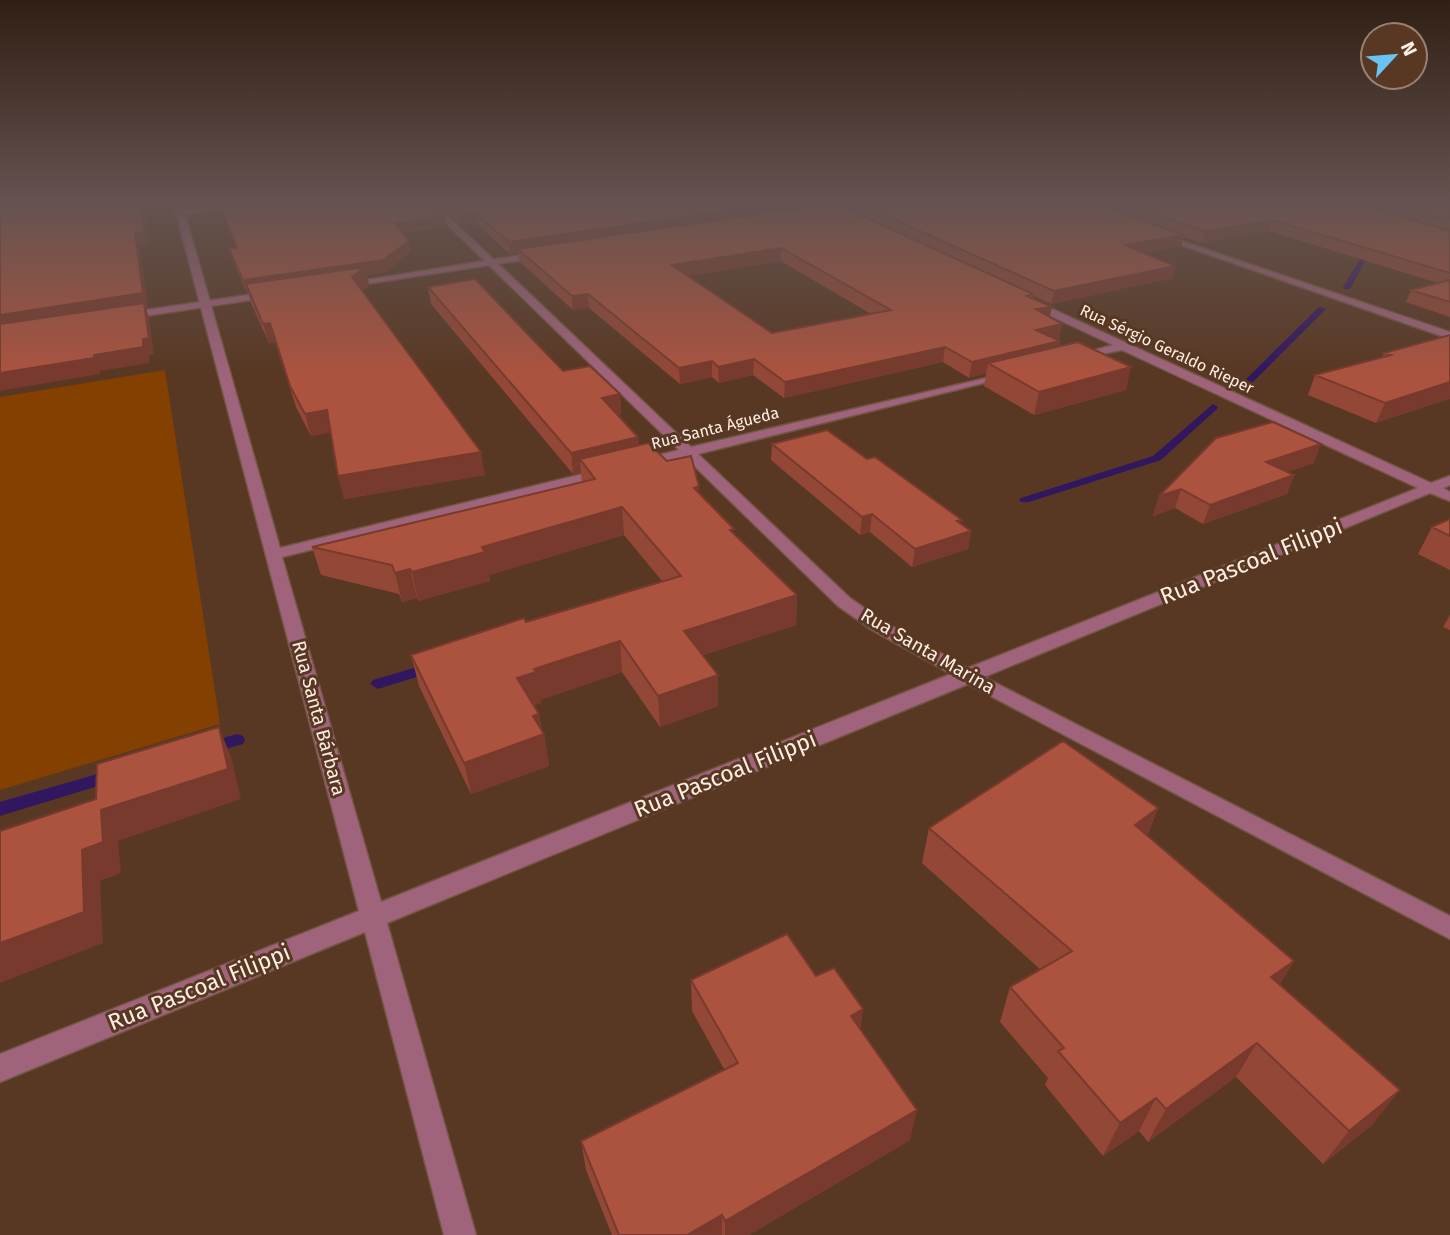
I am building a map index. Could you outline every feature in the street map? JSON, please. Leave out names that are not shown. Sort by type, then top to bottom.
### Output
[{"type":"street","name":"Rua Santa Bárbara","points":[[192,259],[460,1235]]},
{"type":"street","name":"Rua Santa Marina","points":[[488,259],[844,602],[878,626],[968,676],[1450,928]]},
{"type":"street","points":[[340,285],[515,259]]},
{"type":"street","points":[[1228,259],[1450,336]]},
{"type":"street","points":[[110,319],[286,293]]},
{"type":"street","name":"Rua Sérgio Geraldo Rieper","points":[[1023,299],[1450,497]]},
{"type":"street","points":[[1069,359],[1123,346]]},
{"type":"street","name":"Rua Santa Águeda","points":[[274,554],[1028,369]]},
{"type":"street","name":"Rua Pascoal Filippi","points":[[0,1068],[1450,480]]},
{"type":"shaded area","points":[[165,370],[220,724],[0,790],[0,397]]},
{"type":"building","points":[[0,259],[138,259],[143,293],[0,315]]},
{"type":"building","points":[[233,259],[385,259],[383,260],[243,280]]},
{"type":"building","points":[[529,259],[713,259],[672,265],[772,333],[891,310],[800,259],[956,259],[1033,294],[1027,296],[1052,307],[1036,309],[1062,324],[1036,330],[1060,341],[972,362],[945,347],[785,382],[754,359],[718,367],[712,361],[679,368],[588,294],[572,296]]},
{"type":"building","points":[[982,259],[1157,259],[1175,266],[1054,291]]},
{"type":"building","points":[[1402,259],[1450,259],[1450,273]]},
{"type":"building","points":[[365,267],[352,277],[481,452],[338,476],[327,410],[305,414],[290,386],[270,323],[263,324],[246,284]]},
{"type":"building","points":[[475,279],[563,371],[590,366],[620,394],[602,398],[638,437],[571,453],[428,287]]},
{"type":"building","points":[[1450,280],[1450,302],[1411,290]]},
{"type":"building","points":[[144,303],[149,338],[143,339],[143,347],[0,373],[0,324]]},
{"type":"building","points":[[1450,335],[1450,382],[1385,403],[1315,375],[1391,355],[1384,353]]},
{"type":"building","points":[[1078,342],[1131,367],[1039,392],[988,363]]},
{"type":"building","points":[[1273,422],[1321,444],[1266,462],[1294,475],[1210,505],[1181,489],[1159,496],[1216,438]]},
{"type":"building","points":[[827,430],[867,459],[875,457],[962,520],[957,521],[971,531],[915,549],[872,514],[862,517],[772,444]]},
{"type":"building","points":[[648,443],[667,461],[691,456],[699,486],[694,488],[734,529],[730,530],[797,595],[684,631],[718,675],[658,696],[620,641],[534,669],[536,672],[517,678],[539,714],[533,716],[544,734],[464,763],[411,655],[524,618],[526,622],[681,576],[622,507],[482,547],[485,552],[412,572],[410,569],[395,573],[392,565],[312,547],[595,479],[580,459]]},
{"type":"building","points":[[1450,519],[1450,536],[1432,527]]},
{"type":"building","points":[[219,727],[228,769],[101,810],[103,842],[82,850],[84,912],[0,943],[0,831],[96,799],[97,764]]},
{"type":"building","points":[[1063,741],[1158,808],[1135,825],[1294,961],[1271,977],[1400,1090],[1349,1131],[1257,1043],[1166,1109],[1156,1098],[1120,1123],[1058,1051],[1064,1048],[1010,987],[1072,951],[929,828]]},
{"type":"building","points":[[787,934],[816,976],[834,968],[863,1009],[851,1016],[917,1110],[725,1221],[722,1215],[687,1235],[619,1235],[581,1141],[738,1063],[691,980]]},
{"type":"waterway","points":[[1347,287],[1363,259]]},
{"type":"waterway","points":[[1246,384],[1322,309]]},
{"type":"waterway","points":[[1025,500],[1157,458],[1213,407]]},
{"type":"waterway","points":[[378,684],[434,667]]},
{"type":"waterway","points":[[208,748],[237,740]]},
{"type":"waterway","points":[[0,809],[115,775]]}]
